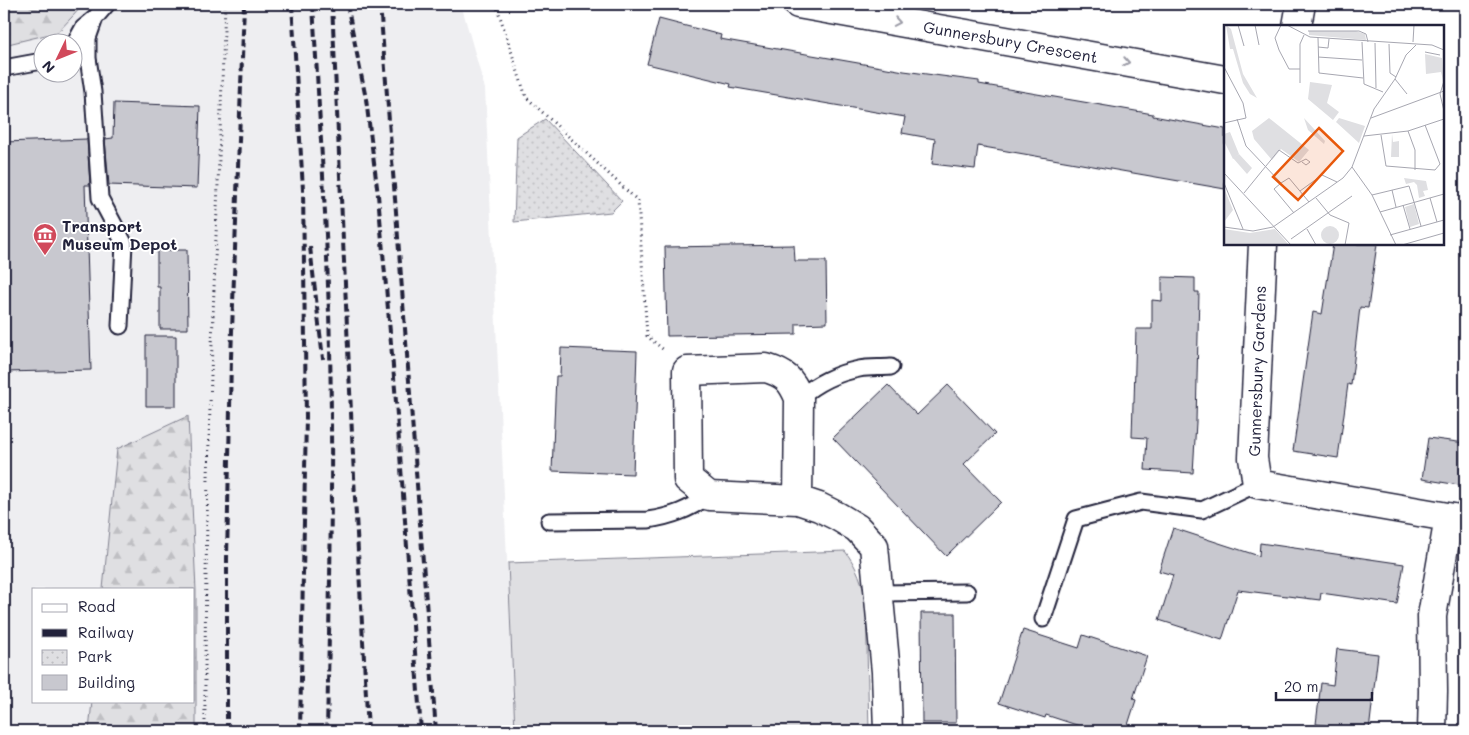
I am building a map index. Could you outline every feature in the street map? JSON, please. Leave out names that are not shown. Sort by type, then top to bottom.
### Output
[{"type":"street","name":"Gunnersbury Crescent","points":[[798,4],[1224,80]]},
{"type":"street","points":[[1298,25],[1300,4]]},
{"type":"street","name":"Gunnersbury Gardens","points":[[1257,484],[1253,458],[1263,245]]},
{"type":"street","points":[[798,500],[799,398],[792,383],[778,371],[766,368],[687,371],[688,479],[709,496],[798,500],[837,516],[857,528],[874,546],[886,672],[888,731]]},
{"type":"street","points":[[1257,484],[1457,519],[1432,616],[1432,731]]},
{"type":"lane","points":[[81,32],[107,4]]},
{"type":"lane","points":[[95,18],[88,38],[88,58],[93,92],[100,198],[124,243],[120,326]]},
{"type":"lane","points":[[4,68],[32,63]]},
{"type":"lane","points":[[799,398],[808,390],[842,373],[859,369],[890,367]]},
{"type":"lane","points":[[1043,619],[1076,519],[1141,502],[1202,510],[1257,484]]},
{"type":"lane","points":[[549,521],[648,520],[662,518],[691,508],[709,496]]},
{"type":"lane","points":[[879,593],[967,592]]},
{"type":"path","points":[[205,731],[210,405],[225,4]]},
{"type":"path","points":[[496,4],[526,97],[638,200],[647,336],[687,371]]},
{"type":"shaded area","points":[[4,4],[461,4],[485,89],[515,731],[4,731]]},
{"type":"green space","points":[[4,4],[84,4],[58,32],[32,32],[32,38],[4,45]]},
{"type":"green space","points":[[545,119],[622,201],[611,212],[514,222],[517,137]]},
{"type":"green space","points":[[188,416],[196,591],[196,731],[89,731],[92,702],[195,702],[195,588],[103,588],[117,449]]},
{"type":"green space","points":[[845,551],[859,576],[866,604],[869,731],[515,731],[508,563]]},
{"type":"building","points":[[659,19],[721,35],[720,39],[904,71],[979,81],[979,84],[1153,114],[1153,116],[1224,129],[1224,189],[978,146],[975,169],[932,164],[935,139],[902,133],[905,117],[730,87],[731,84],[647,64]]},
{"type":"building","points":[[114,103],[200,106],[197,188],[109,185],[105,139],[113,138]]},
{"type":"building","name":"Transport Museum Depot","points":[[87,139],[90,185],[85,185],[91,370],[4,372],[4,142]]},
{"type":"building","points":[[794,245],[795,261],[826,261],[827,323],[796,324],[796,334],[667,336],[665,247]]},
{"type":"building","points":[[1333,245],[1377,245],[1368,308],[1360,307],[1351,385],[1348,384],[1338,458],[1293,451],[1313,312],[1322,314]]},
{"type":"building","points":[[157,250],[187,250],[188,329],[160,329],[160,287],[157,287]]},
{"type":"building","points":[[1162,277],[1195,278],[1195,292],[1199,292],[1193,473],[1145,470],[1147,438],[1132,437],[1136,329],[1152,329],[1152,300],[1162,301]]},
{"type":"building","points":[[146,336],[176,336],[176,406],[146,406]]},
{"type":"building","points":[[561,348],[637,351],[633,474],[552,471],[556,376],[560,376]]},
{"type":"building","points":[[888,385],[917,415],[948,385],[995,434],[964,464],[1001,502],[946,556],[833,438]]},
{"type":"building","points":[[1428,438],[1465,443],[1465,486],[1422,479]]},
{"type":"building","points":[[1173,528],[1259,556],[1260,543],[1404,564],[1397,604],[1321,593],[1320,600],[1238,590],[1222,640],[1159,620],[1173,575],[1159,571]]},
{"type":"building","points":[[921,613],[955,613],[956,723],[922,723]]},
{"type":"building","points":[[1023,630],[1079,648],[1083,635],[1147,656],[1133,699],[1136,700],[1126,731],[1095,731],[1046,715],[1045,718],[999,703]]},
{"type":"building","points":[[1337,649],[1378,654],[1369,731],[1316,724],[1321,683],[1333,685]]},
{"type":"railway","points":[[227,731],[227,559],[231,358],[244,4]]},
{"type":"railway","points":[[292,4],[303,190],[306,417],[300,731]]},
{"type":"railway","points":[[313,4],[330,342],[331,508],[327,731]]},
{"type":"railway","points":[[332,4],[368,731]]},
{"type":"railway","points":[[347,4],[366,99],[378,195],[421,731]]},
{"type":"railway","points":[[380,4],[436,731]]},
{"type":"railway","points":[[310,247],[323,359]]},
{"type":"place","name":"Transport Museum Depot","points":[[45,256]]}]
